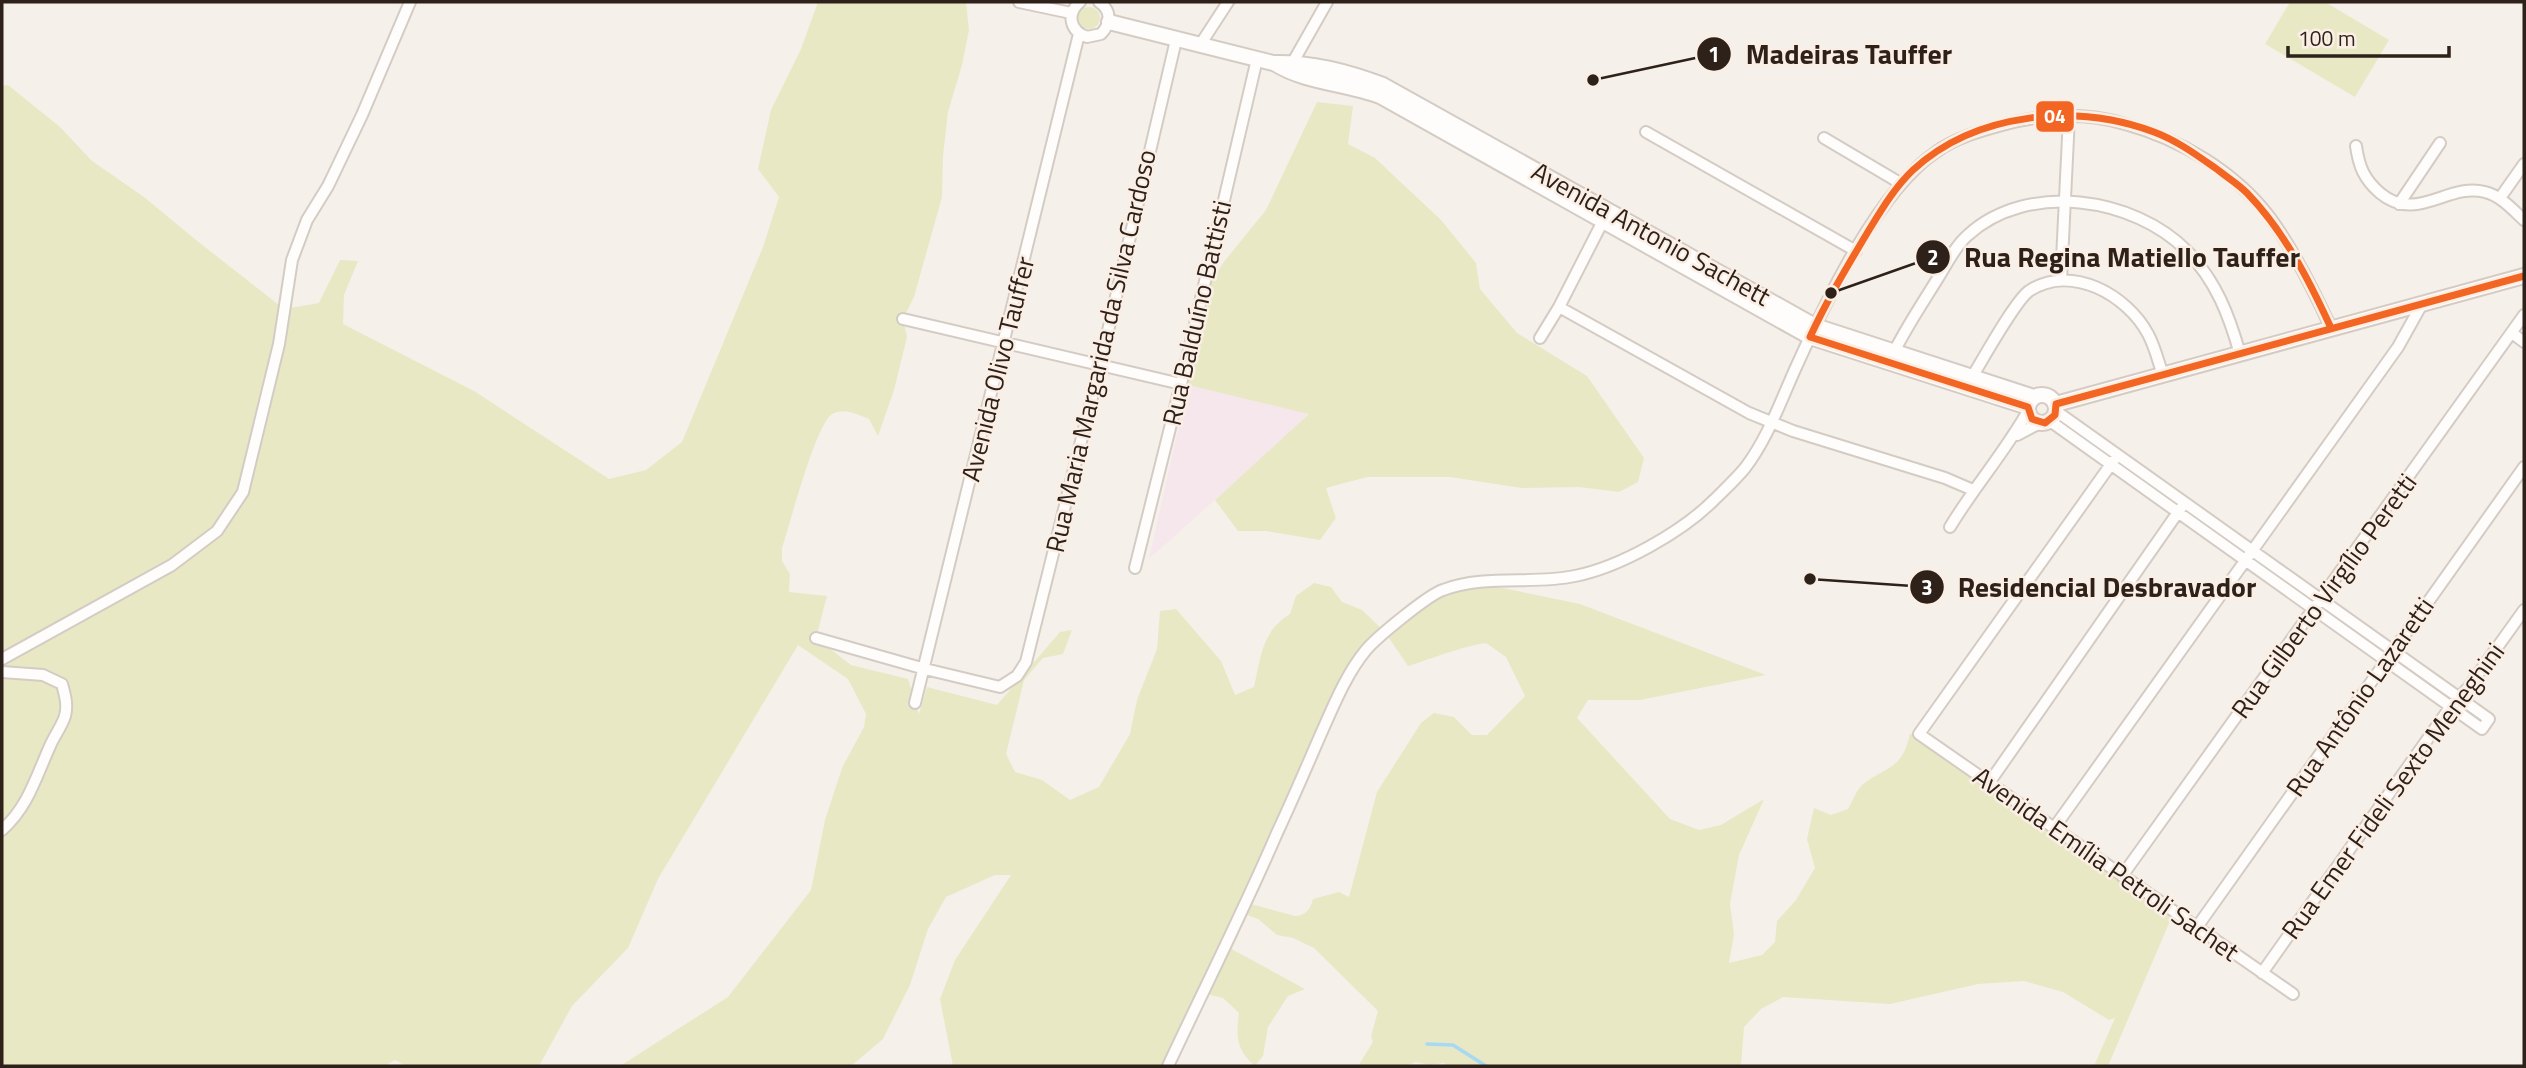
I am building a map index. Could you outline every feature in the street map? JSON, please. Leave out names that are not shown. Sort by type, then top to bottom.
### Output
[{"type":"street","points":[[2,659],[172,565],[217,531],[243,492],[279,344],[292,260],[307,220],[328,187],[410,2]]},
{"type":"street","points":[[1019,2],[1072,13]]},
{"type":"street","points":[[1080,2],[1072,13],[1072,25],[1080,34],[1094,37],[1106,29],[1110,11],[1099,2]]},
{"type":"street","points":[[1200,45],[1228,2]]},
{"type":"street","points":[[1290,67],[1327,2]]},
{"type":"street","name":"Avenida Antonio Sachett","points":[[1110,11],[1176,40],[1290,67],[1380,96],[1443,124],[1813,332],[1969,382],[2030,405],[2049,396],[2050,415]]},
{"type":"street","name":"Avenida Olivo Tauffer","points":[[915,704],[1080,34]]},
{"type":"street","name":"Rua Maria Margarida da Silva Cardoso","points":[[925,669],[1000,687],[1017,676],[1026,662],[1100,365],[1176,40]]},
{"type":"street","name":"Rua Balduíno Battisti","points":[[1135,568],[1257,59]]},
{"type":"street","points":[[1168,1066],[1247,903],[1328,718],[1346,681],[1367,649],[1440,590],[1474,582],[1575,576],[1626,559],[1674,532],[1709,505],[1745,468],[1771,422],[1813,332],[1856,251],[1900,183],[1940,149],[1979,131],[2046,116],[2115,121],[2153,132],[2192,150],[2244,190],[2270,219],[2331,328]]},
{"type":"street","points":[[2061,280],[2069,117]]},
{"type":"street","points":[[1646,132],[1856,251]]},
{"type":"street","points":[[1824,138],[1900,183]]},
{"type":"street","points":[[2399,204],[2440,144]]},
{"type":"street","points":[[2356,146],[2361,172],[2389,201],[2415,205],[2471,191],[2484,191],[2500,198],[2524,220]]},
{"type":"street","points":[[2500,198],[2524,164]]},
{"type":"street","points":[[1891,357],[1953,254],[1967,236],[1984,223],[2006,213],[2033,204],[2065,201],[2108,208],[2137,218],[2171,237],[2186,250],[2216,288],[2233,326],[2240,354]]},
{"type":"street","points":[[1540,338],[1606,215]]},
{"type":"street","points":[[2030,405],[2032,419],[2050,415],[2162,375],[2524,276]]},
{"type":"street","points":[[1969,382],[2018,303],[2028,292],[2061,280],[2090,285],[2108,292],[2124,304],[2147,333],[2162,375]]},
{"type":"street","points":[[2054,828],[2398,346],[2421,304]]},
{"type":"street","points":[[1559,307],[1749,413],[1945,478],[1973,490]]},
{"type":"street","name":"Rua Gilberto Virgílio Peretti","points":[[2122,876],[2524,316]]},
{"type":"street","points":[[903,319],[1181,384]]},
{"type":"street","points":[[2512,333],[2524,342]]},
{"type":"street","points":[[1950,527],[1973,490],[2014,436],[2030,405]]},
{"type":"street","points":[[2014,436],[2050,415]]},
{"type":"street","points":[[2050,415],[2249,556],[2315,609],[2389,654]]},
{"type":"street","name":"Avenida Emília Petroli Sachet","points":[[2114,459],[1919,734],[2293,994]]},
{"type":"street","name":"Rua Antônio Lazaretti","points":[[2197,927],[2524,467]]},
{"type":"street","points":[[1989,783],[2182,507]]},
{"type":"street","points":[[2249,556],[2322,600],[2389,654],[2486,724]]},
{"type":"street","name":"Rua Emer Fideli Sexto Meneghini","points":[[2262,972],[2524,610]]},
{"type":"street","points":[[816,638],[925,669]]},
{"type":"street","points":[[2,672],[43,675],[62,684],[66,699],[65,717],[44,759],[31,794],[2,830]]},
{"type":"shaded area","points":[[1188,385],[1310,414],[1149,559]]},
{"type":"green space","points":[[818,2],[966,2],[969,30],[948,112],[942,197],[914,297],[903,319],[907,337],[894,390],[878,436],[869,419],[851,412],[837,412],[825,422],[811,455],[782,548],[782,561],[790,574],[789,592],[827,596],[816,638],[851,665],[908,679],[919,714],[927,687],[997,705],[1060,632],[1072,630],[1063,654],[1043,658],[1024,680],[1006,754],[1015,772],[1042,780],[1070,800],[1099,787],[1130,734],[1137,700],[1157,649],[1160,611],[1176,609],[1221,661],[1235,695],[1254,687],[1268,636],[1290,614],[1296,596],[1314,583],[1331,587],[1342,602],[1362,610],[1385,632],[1440,590],[1474,582],[1580,604],[1766,675],[1640,700],[1588,700],[1577,718],[1670,819],[1699,830],[1721,825],[1764,799],[1739,855],[1730,904],[1734,934],[1729,963],[1762,955],[1775,942],[1777,921],[1796,900],[1815,868],[1807,839],[1814,808],[1831,815],[1848,809],[1862,785],[1898,761],[1910,733],[2173,914],[2108,1066],[2094,1066],[2115,1018],[2109,1020],[2063,992],[2024,981],[1978,984],[1890,1004],[1783,997],[1761,1009],[1744,1027],[1741,1066],[1446,1066],[1444,1063],[1429,1065],[1416,1062],[1405,1066],[1358,1066],[1373,1042],[1371,1036],[1378,1011],[1314,948],[1293,938],[1277,935],[1258,919],[1242,913],[1226,946],[1305,989],[1288,996],[1268,1027],[1263,1056],[1255,1066],[1244,1054],[1239,1042],[1239,1013],[1223,998],[1202,993],[1168,1066],[953,1066],[940,999],[955,960],[1011,875],[995,875],[946,897],[928,929],[910,985],[883,1039],[851,1066],[620,1066],[728,997],[811,890],[825,820],[842,768],[864,727],[866,714],[848,679],[798,645],[658,879],[628,948],[572,1006],[539,1066],[406,1066],[395,1060],[385,1066],[2,1066],[2,86],[8,85],[60,127],[92,161],[144,197],[284,309],[319,303],[340,260],[358,261],[344,295],[343,324],[474,391],[609,479],[646,470],[682,442],[763,247],[779,197],[758,169],[771,110],[801,49]],"holes":[[[1385,632],[1408,666],[1486,643],[1506,657],[1525,696],[1487,735],[1472,735],[1454,717],[1434,713],[1421,723],[1377,792],[1349,897],[1339,892],[1313,899],[1307,911],[1295,916],[1247,903],[1346,681]]]},
{"type":"green space","points":[[2290,2],[2325,2],[2389,40],[2355,97],[2265,44]]},
{"type":"green space","points":[[1089,7],[1097,10],[1100,18],[1097,26],[1089,29],[1081,26],[1078,18],[1081,10]]},
{"type":"green space","points":[[1317,102],[1353,106],[1348,144],[1375,158],[1441,220],[1476,263],[1480,289],[1517,333],[1587,376],[1644,458],[1638,482],[1619,492],[1579,487],[1522,488],[1450,477],[1367,477],[1326,488],[1336,518],[1320,540],[1266,531],[1238,531],[1215,500],[1309,414],[1188,385],[1210,285],[1223,263],[1266,210]]},
{"type":"waterway","points":[[1427,1044],[1453,1045],[1486,1066]]},
{"type":"transit line","name":"04","points":[[2331,328],[2305,274],[2273,223],[2237,184],[2188,149],[2154,132],[2124,123],[2060,116],[2028,118],[1996,125],[1966,136],[1938,151],[1913,170],[1869,230],[1810,337],[2028,407],[2032,419],[2045,423],[2055,415],[2056,404],[2524,276]]},
{"type":"place","name":"Madeiras Tauffer","points":[[1593,80]]},
{"type":"place","name":"Rua Regina Matiello Tauffer","points":[[1831,293]]},
{"type":"place","name":"Residencial Desbravador","points":[[1810,579]]}]
